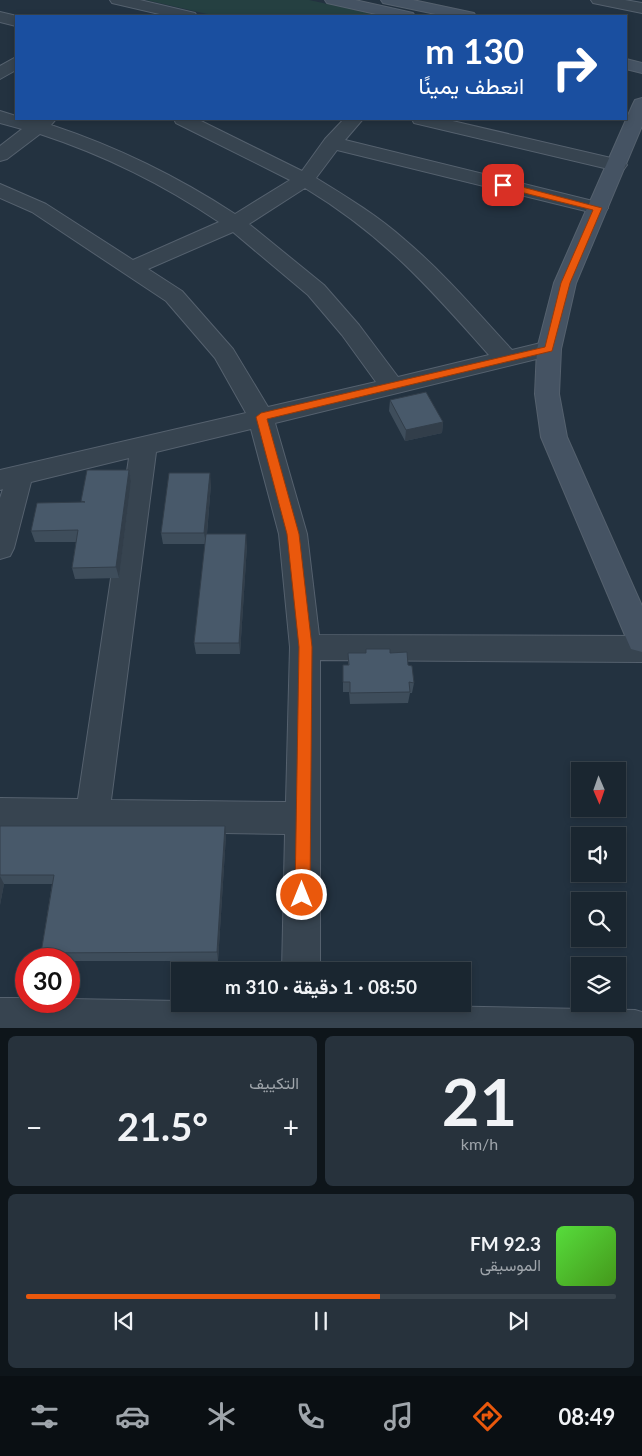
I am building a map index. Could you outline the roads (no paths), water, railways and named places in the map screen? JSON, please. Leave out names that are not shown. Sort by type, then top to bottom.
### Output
[{"type":"street","points":[[118,0],[187,13]]},
{"type":"street","points":[[333,0],[402,15]]},
{"type":"street","points":[[389,0],[463,15]]},
{"type":"street","points":[[604,0],[642,8]]},
{"type":"street","points":[[0,17],[15,21]]},
{"type":"street","points":[[627,49],[642,52]]},
{"type":"street","points":[[0,74],[15,63]]},
{"type":"street","points":[[627,64],[642,68]]},
{"type":"street","points":[[635,112],[617,165],[566,283],[549,349],[547,394],[554,438],[642,640]]},
{"type":"street","points":[[0,117],[15,119]]},
{"type":"street","points":[[25,120],[42,122],[112,152],[174,183],[235,223],[304,279],[356,335],[392,386]]},
{"type":"street","points":[[185,120],[306,179],[379,228],[416,261],[507,360]]},
{"type":"street","points":[[133,268],[235,223],[306,179],[332,143],[353,120]]},
{"type":"street","points":[[425,120],[617,165]]},
{"type":"street","points":[[0,155],[42,122]]},
{"type":"street","points":[[332,143],[598,208]]},
{"type":"street","points":[[0,190],[39,208],[174,296],[225,354],[261,417],[293,534],[305,647],[301,962]]},
{"type":"street","points":[[0,548],[10,478],[549,349]]},
{"type":"street","points":[[92,817],[144,446]]},
{"type":"street","points":[[305,647],[642,649]]},
{"type":"street","points":[[0,814],[92,817],[303,818]]},
{"type":"street","points":[[0,1017],[301,1013],[635,1028]]}]
